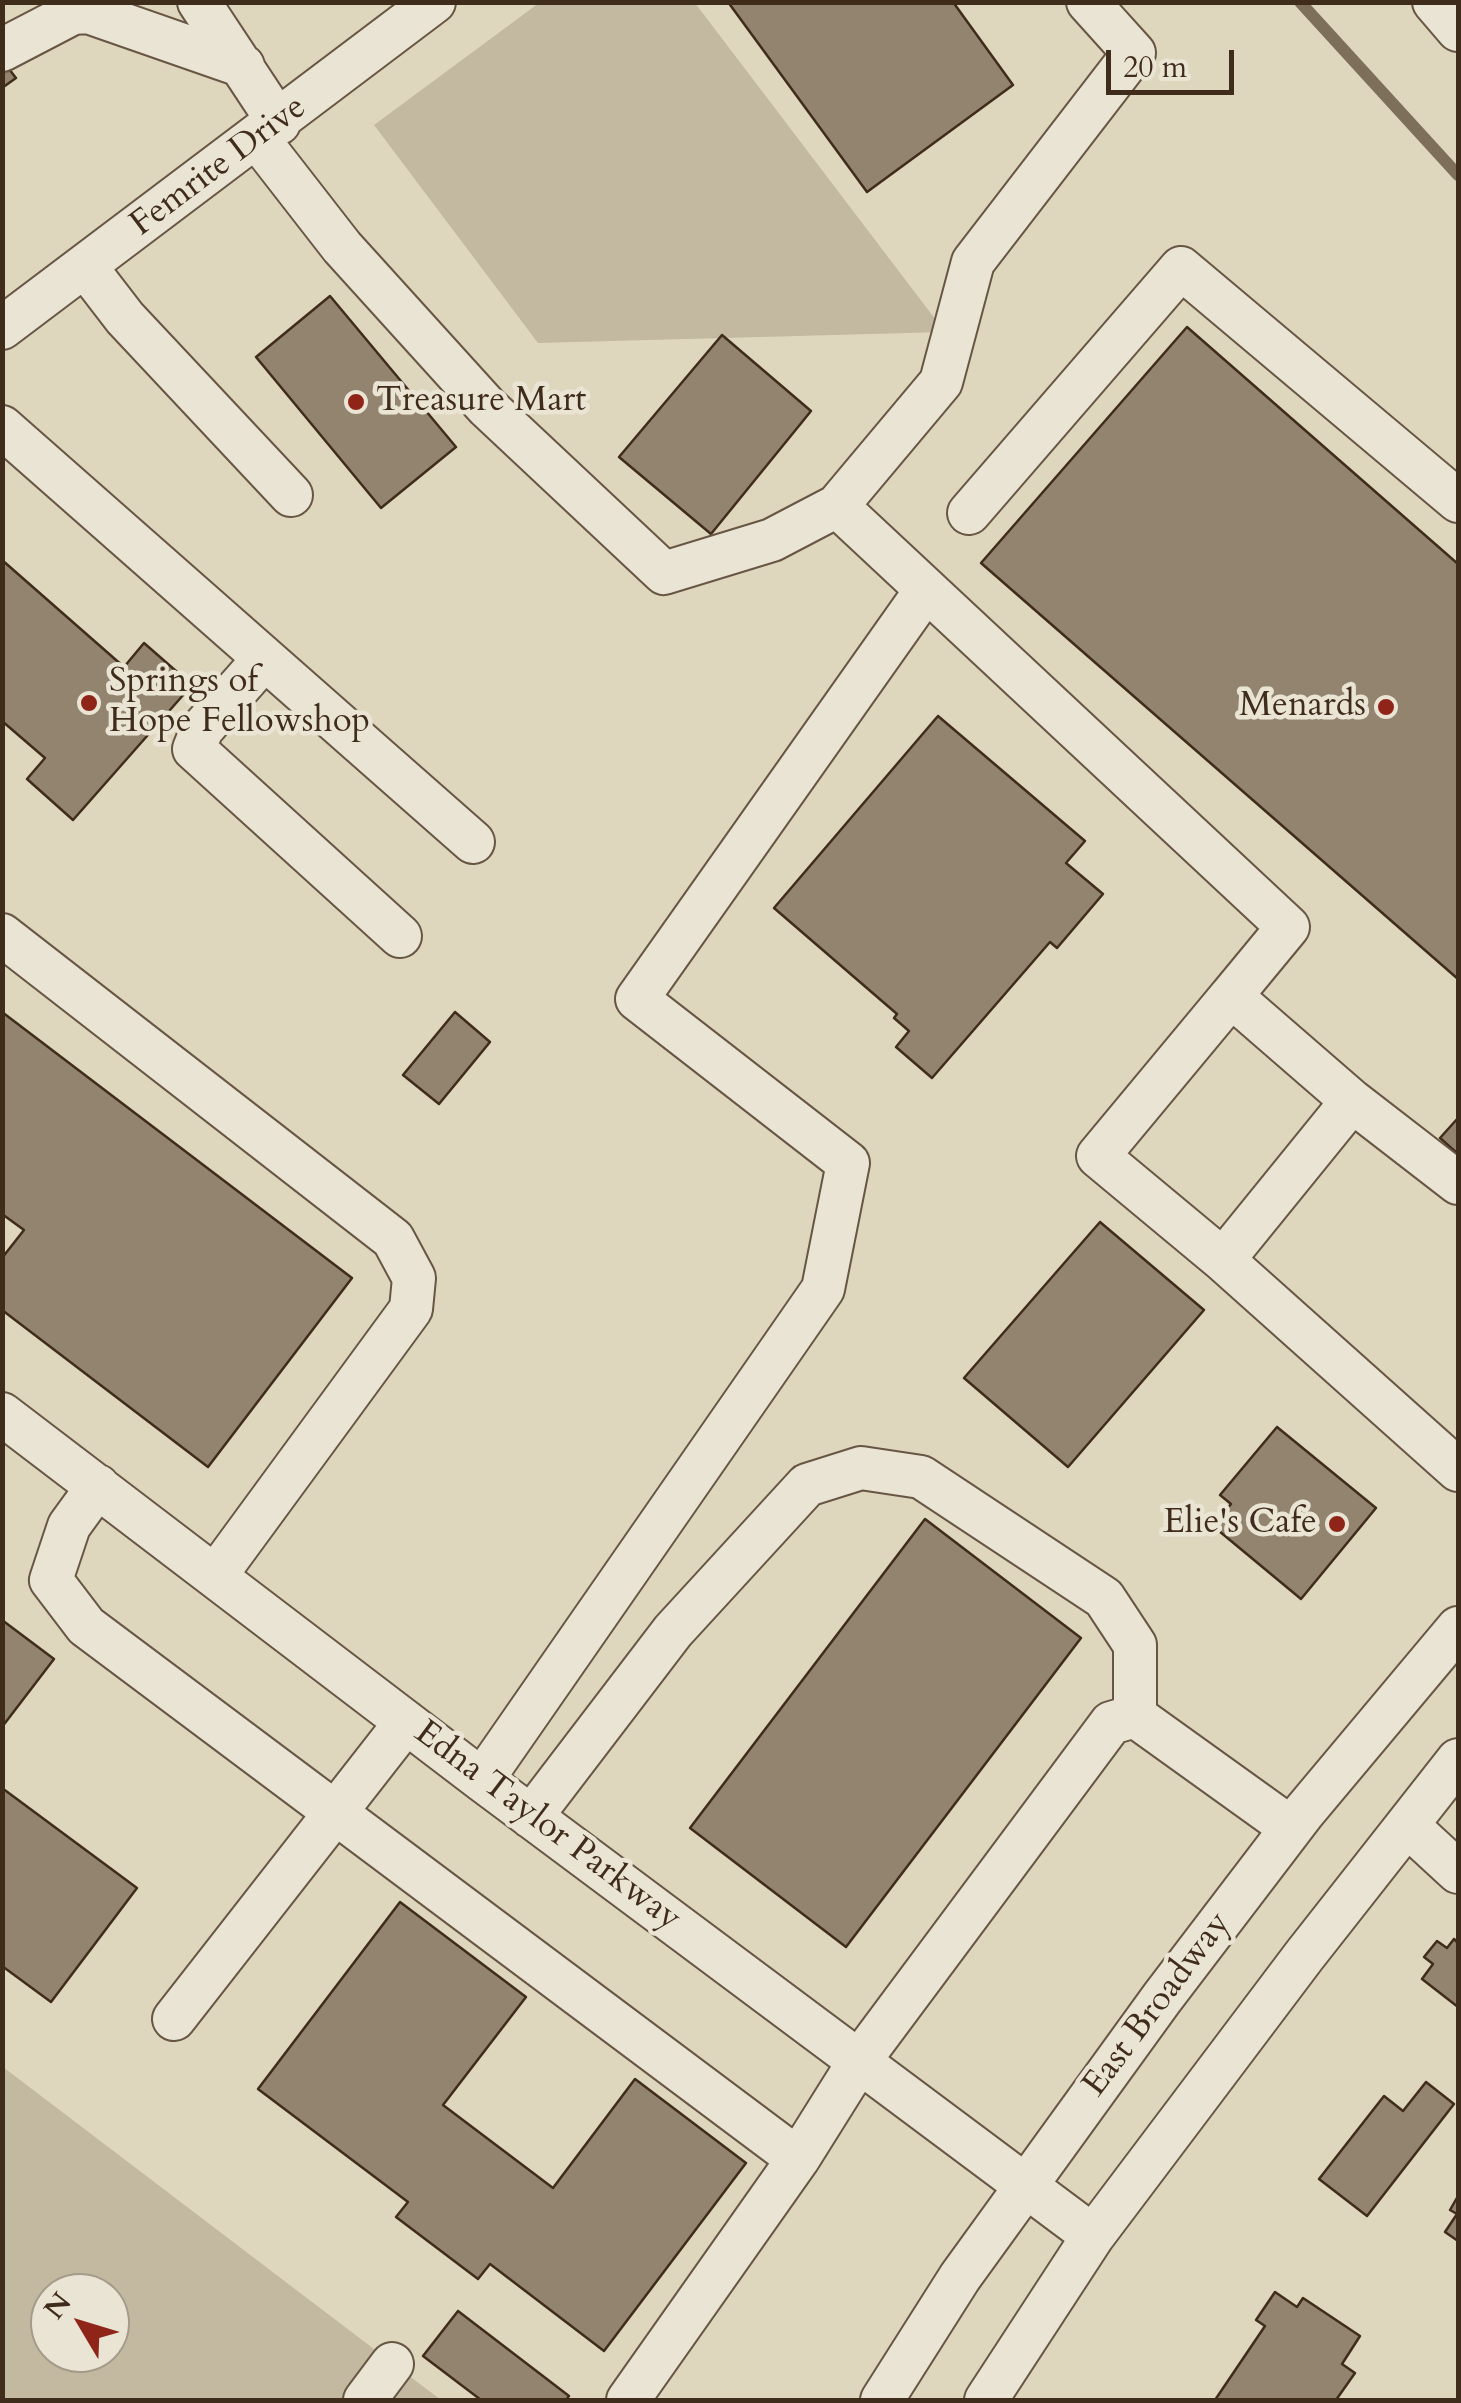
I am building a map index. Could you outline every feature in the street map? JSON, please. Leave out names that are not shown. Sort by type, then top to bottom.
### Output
[{"type":"street","points":[[199,2],[243,66],[268,131],[342,246],[488,407],[664,573],[772,540],[837,506],[940,382],[973,262],[1134,53],[1088,2]]},
{"type":"street","name":"Femrite Drive","points":[[2,328],[434,2]]},
{"type":"street","points":[[1434,2],[1458,30]]},
{"type":"street","points":[[2,50],[73,14],[88,12],[156,32],[243,66]]},
{"type":"street","points":[[85,266],[125,318],[291,495]]},
{"type":"street","points":[[969,513],[1181,268],[1458,501]]},
{"type":"street","points":[[2,427],[473,842]]},
{"type":"street","points":[[837,506],[1288,926],[1098,1156],[1223,1260],[1458,1470]]},
{"type":"street","points":[[482,1780],[822,1289],[848,1163],[636,999],[926,590]]},
{"type":"street","points":[[264,659],[202,729],[194,748],[400,936]]},
{"type":"street","points":[[2,935],[393,1239],[414,1278],[411,1309],[216,1575]]},
{"type":"street","points":[[1231,996],[1352,1101],[1458,1183]]},
{"type":"street","points":[[1223,1260],[1352,1101]]},
{"type":"street","name":"Edna Taylor Parkway","points":[[2,1414],[531,1817],[1094,2236]]},
{"type":"street","points":[[531,1817],[673,1630],[806,1485],[861,1468],[921,1477],[1104,1598],[1135,1646],[1135,1716]]},
{"type":"street","points":[[98,1486],[69,1526],[51,1580],[86,1626],[798,2159]]},
{"type":"street","name":"East Broadway","points":[[882,2400],[1026,2184],[1291,1828],[1458,1628]]},
{"type":"street","points":[[1135,1716],[1291,1828]]},
{"type":"street","points":[[628,2400],[798,2159],[860,2060],[1111,1723],[1135,1716]]},
{"type":"street","points":[[174,2019],[406,1722]]},
{"type":"street","points":[[986,2400],[1094,2236],[1458,1760]]},
{"type":"street","points":[[1406,1825],[1458,1872]]},
{"type":"street","points":[[365,2400],[392,2364]]},
{"type":"shaded area","points":[[539,3],[695,3],[945,332],[538,343],[374,125]]},
{"type":"shaded area","points":[[3,2067],[441,2400],[3,2400]]},
{"type":"building","points":[[728,2],[953,2],[1013,85],[867,192]]},
{"type":"building","points":[[2,60],[16,78],[2,88]]},
{"type":"building","name":"Treasure Mart","points":[[330,296],[456,447],[381,508],[256,357]]},
{"type":"building","points":[[1187,327],[1458,564],[1458,979],[981,563]]},
{"type":"building","points":[[722,335],[811,411],[711,534],[619,457]]},
{"type":"building","name":"Springs of Hope Fellowshop","points":[[2,560],[124,667],[144,643],[192,685],[73,820],[27,779],[45,758],[2,721]]},
{"type":"building","points":[[938,716],[1085,841],[1066,863],[1103,894],[1057,948],[1050,942],[932,1078],[896,1047],[909,1031],[894,1018],[897,1014],[774,908]]},
{"type":"building","points":[[2,1012],[352,1278],[208,1467],[2,1310],[2,1258],[24,1230],[2,1214]]},
{"type":"building","points":[[455,1012],[490,1042],[439,1104],[403,1075]]},
{"type":"building","points":[[1458,1118],[1458,1154],[1440,1138]]},
{"type":"building","points":[[1100,1222],[1204,1310],[1068,1467],[964,1378]]},
{"type":"building","points":[[1277,1427],[1376,1508],[1301,1599],[1213,1526],[1231,1504],[1220,1495]]},
{"type":"building","points":[[925,1519],[1081,1638],[846,1947],[690,1828]]},
{"type":"building","points":[[2,1620],[54,1659],[2,1727]]},
{"type":"building","points":[[2,1788],[137,1888],[51,2002],[2,1966]]},
{"type":"building","points":[[400,1902],[526,1997],[443,2105],[553,2188],[635,2079],[746,2163],[604,2351],[490,2264],[478,2279],[396,2217],[408,2202],[258,2089]]},
{"type":"building","points":[[1454,1939],[1458,1943],[1458,2007],[1422,1979],[1433,1964],[1424,1957],[1437,1941],[1447,1948]]},
{"type":"building","points":[[1426,2082],[1454,2104],[1367,2216],[1319,2179],[1384,2096],[1403,2111]]},
{"type":"building","points":[[1458,2196],[1458,2241],[1445,2232],[1457,2214],[1450,2210]]},
{"type":"building","points":[[1275,2292],[1297,2307],[1303,2298],[1360,2336],[1342,2364],[1355,2373],[1336,2400],[1215,2400],[1265,2326],[1256,2320]]},
{"type":"building","points":[[458,2311],[569,2396],[566,2400],[481,2400],[423,2356]]},
{"type":"waterway","points":[[1300,2],[1458,175]]},
{"type":"place","name":"Treasure Mart","points":[[356,402]]},
{"type":"place","name":"Springs of Hope Fellowshop","points":[[89,703]]},
{"type":"place","name":"Menards","points":[[1386,707]]},
{"type":"place","name":"Elie's Cafe","points":[[1337,1524]]}]
